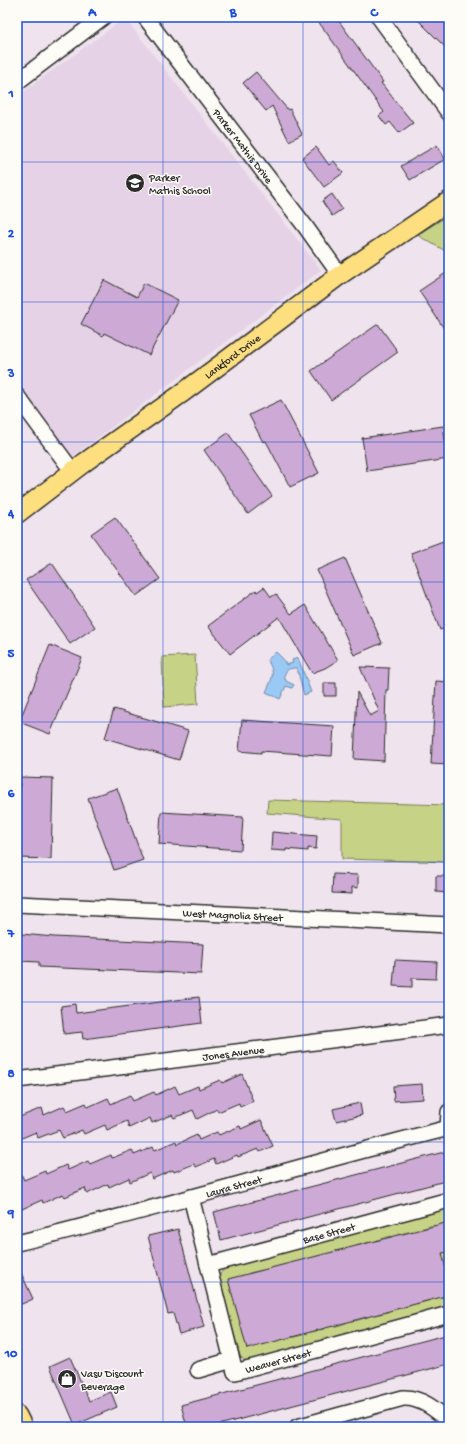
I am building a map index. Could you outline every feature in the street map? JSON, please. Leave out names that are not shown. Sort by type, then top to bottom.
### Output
[{"type":"main road","name":"Lankford Drive","points":[[17,514],[340,275],[449,201]]},
{"type":"street","points":[[17,82],[103,17]]},
{"type":"street","name":"Parker Mathis Drive","points":[[145,17],[305,226],[340,275]]},
{"type":"street","points":[[379,17],[449,113]]},
{"type":"street","points":[[17,396],[73,472]]},
{"type":"street","name":"West Magnolia Street","points":[[17,904],[449,925]]},
{"type":"street","name":"Jones Avenue","points":[[17,1080],[449,1025]]},
{"type":"street","points":[[449,1112],[449,1128]]},
{"type":"street","name":"Laura Street","points":[[17,1243],[67,1231],[359,1150],[449,1128]]},
{"type":"street","name":"Weaver Street","points":[[191,1196],[235,1372],[449,1314]]},
{"type":"street","name":"Base Street","points":[[208,1265],[449,1200]]},
{"type":"street","points":[[198,1370],[232,1360]]},
{"type":"street","points":[[297,1427],[411,1397],[420,1400],[438,1411],[449,1421]]},
{"type":"shaded area","name":"Parker Mathis School","points":[[125,18],[321,270],[71,458],[17,386],[17,96]]},
{"type":"green space","points":[[449,215],[449,253],[417,235]]},
{"type":"green space","points":[[195,655],[198,704],[164,707],[162,657]]},
{"type":"green space","points":[[268,800],[449,805],[449,862],[342,859],[342,819],[267,813]]},
{"type":"green space","points":[[449,1207],[449,1222],[442,1224],[449,1252],[449,1281],[432,1270],[439,1298],[449,1295],[449,1308],[251,1361],[244,1360],[240,1356],[219,1279],[220,1274],[226,1267]],"holes":[[[434,1225],[441,1252],[428,1256],[420,1229]],[[413,1231],[420,1259],[406,1262],[399,1234]],[[391,1236],[398,1264],[385,1267],[377,1240]],[[369,1242],[377,1270],[363,1273],[356,1246]],[[348,1248],[356,1275],[343,1279],[335,1251]],[[263,1270],[270,1297],[257,1301],[249,1273]],[[424,1273],[431,1300],[417,1304],[411,1276]],[[402,1278],[410,1306],[396,1309],[389,1282]],[[381,1284],[388,1312],[375,1315],[368,1288]],[[360,1290],[368,1317],[355,1321],[347,1294]],[[339,1296],[346,1323],[333,1327],[326,1299]],[[317,1301],[324,1329],[311,1332],[303,1305]],[[296,1307],[303,1335],[290,1338],[282,1310]]]},
{"type":"water","points":[[276,652],[283,659],[286,665],[293,663],[292,660],[298,658],[311,692],[304,695],[297,668],[292,668],[286,672],[284,676],[286,681],[294,685],[292,688],[286,686],[280,699],[266,692],[272,676],[270,665],[267,660]]},
{"type":"building","points":[[315,17],[336,17],[383,82],[381,83],[413,123],[399,133],[390,122],[386,125],[379,116],[384,112]]},
{"type":"building","points":[[415,17],[449,17],[449,51]]},
{"type":"building","points":[[256,72],[288,110],[290,109],[302,134],[289,141],[272,106],[266,111],[243,83]]},
{"type":"building","points":[[437,145],[445,159],[410,180],[401,166]]},
{"type":"building","points":[[316,147],[329,165],[334,161],[343,173],[324,187],[302,158]]},
{"type":"building","points":[[332,194],[342,209],[332,216],[322,201]]},
{"type":"building","points":[[449,271],[449,336],[419,291]]},
{"type":"building","points":[[104,280],[137,297],[144,283],[178,300],[149,355],[104,333],[103,336],[81,324]]},
{"type":"building","points":[[378,324],[398,352],[331,400],[311,371]]},
{"type":"building","points":[[281,400],[319,473],[290,487],[266,441],[263,442],[249,415]]},
{"type":"building","points":[[443,426],[448,459],[367,471],[362,438]]},
{"type":"building","points":[[228,433],[272,496],[248,514],[204,450]]},
{"type":"building","points":[[115,517],[160,579],[136,596],[91,534]]},
{"type":"building","points":[[443,541],[449,557],[449,627],[440,630],[411,553]]},
{"type":"building","points":[[345,558],[382,643],[354,655],[317,570]]},
{"type":"building","points":[[52,563],[95,627],[70,644],[26,580]]},
{"type":"building","points":[[264,587],[271,597],[276,594],[291,614],[305,605],[338,660],[325,668],[312,673],[279,617],[230,654],[208,626],[256,590],[257,592]]},
{"type":"building","points":[[50,645],[82,658],[50,734],[19,722]]},
{"type":"building","points":[[360,667],[389,668],[388,690],[386,690],[384,761],[354,759],[357,692],[370,716],[379,711]]},
{"type":"building","points":[[436,681],[449,682],[449,765],[431,764]]},
{"type":"building","points":[[324,683],[336,683],[336,696],[324,696]]},
{"type":"building","points":[[114,709],[188,731],[179,760],[105,738]]},
{"type":"building","points":[[242,720],[334,726],[332,756],[239,751]]},
{"type":"building","points":[[20,777],[53,778],[51,859],[18,858]]},
{"type":"building","points":[[117,788],[143,860],[114,870],[88,798]]},
{"type":"building","points":[[161,812],[243,817],[241,850],[159,844]]},
{"type":"building","points":[[272,832],[317,836],[316,849],[308,848],[308,851],[286,849],[286,851],[271,850]]},
{"type":"building","points":[[333,874],[358,875],[358,888],[352,887],[352,894],[332,893]]},
{"type":"building","points":[[436,876],[449,876],[449,893],[436,892]]},
{"type":"building","points":[[21,934],[203,944],[201,974],[39,967],[39,962],[19,961]]},
{"type":"building","points":[[395,960],[437,962],[436,979],[412,978],[412,987],[393,986]]},
{"type":"building","points":[[199,997],[202,1023],[83,1039],[82,1032],[64,1034],[61,1006],[75,1004],[76,1013]]},
{"type":"building","points":[[242,1074],[253,1101],[240,1107],[239,1103],[218,1112],[217,1109],[197,1119],[193,1110],[174,1118],[172,1115],[152,1123],[150,1118],[129,1128],[127,1121],[107,1130],[105,1125],[84,1134],[82,1130],[63,1138],[59,1130],[38,1138],[36,1132],[17,1140],[17,1118],[42,1108],[44,1115],[64,1106],[67,1111],[86,1103],[88,1107],[108,1098],[111,1104],[130,1095],[133,1101],[154,1092],[156,1095],[175,1086],[179,1094],[198,1086],[199,1089],[220,1080],[222,1083]]},
{"type":"building","points":[[422,1084],[423,1099],[394,1101],[393,1086]]},
{"type":"building","points":[[360,1103],[362,1115],[336,1121],[333,1109]]},
{"type":"building","points":[[261,1120],[273,1146],[260,1152],[258,1149],[238,1157],[237,1155],[216,1164],[214,1159],[196,1167],[194,1164],[174,1172],[173,1170],[152,1179],[150,1173],[130,1182],[129,1178],[109,1187],[108,1184],[87,1194],[85,1188],[65,1197],[63,1194],[43,1203],[42,1200],[22,1209],[17,1199],[17,1165],[24,1180],[45,1171],[46,1174],[66,1165],[68,1170],[88,1161],[90,1164],[111,1155],[112,1158],[132,1150],[134,1155],[153,1147],[155,1150],[176,1141],[177,1144],[197,1135],[199,1140],[217,1132],[219,1135],[240,1126],[241,1129]]},
{"type":"building","points":[[444,1152],[449,1173],[449,1180],[221,1240],[214,1212]]},
{"type":"building","points":[[449,1222],[449,1252],[442,1253],[449,1281],[449,1295],[247,1349],[228,1279]]},
{"type":"building","points":[[178,1229],[204,1327],[179,1334],[173,1313],[168,1314],[148,1236]]},
{"type":"building","points":[[17,1264],[33,1299],[17,1306]]},
{"type":"building","points":[[449,1334],[449,1364],[211,1427],[187,1427],[181,1405]]},
{"type":"building","points":[[70,1357],[89,1401],[111,1392],[117,1407],[75,1425],[50,1366]]},
{"type":"place","name":"Parker Mathis School","points":[[135,183]]},
{"type":"place","name":"Vasu Discount Beverage","points":[[67,1379]]}]
